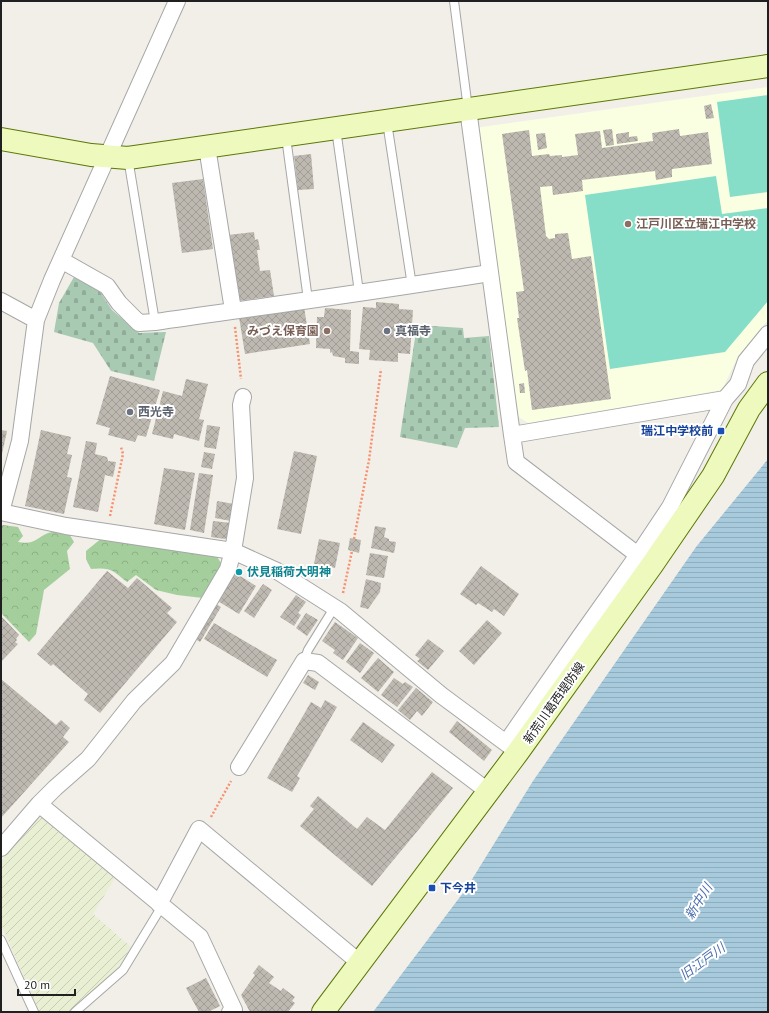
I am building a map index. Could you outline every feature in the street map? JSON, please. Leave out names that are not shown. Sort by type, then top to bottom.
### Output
[{"type":"street","points":[[177,1],[52,280],[36,320],[20,441],[1,512],[66,526],[233,551],[277,570],[337,610],[441,695],[512,748]]},
{"type":"street","points":[[1,139],[107,157],[128,158],[768,66]]},
{"type":"street","points":[[468,109],[489,273],[516,462],[645,560],[725,399],[738,384],[746,361],[768,334]]},
{"type":"street","points":[[207,147],[233,310]]},
{"type":"street","points":[[61,260],[107,286],[119,303],[139,323],[412,286],[489,273]]},
{"type":"street","points":[[1,301],[36,320]]},
{"type":"street","name":"新荒川葛西堤防線","points":[[323,1012],[489,792],[512,748],[645,560],[714,476],[749,409],[768,383]]},
{"type":"street","points":[[1,848],[39,804],[88,759],[134,701],[173,662],[228,570],[233,551],[245,478],[241,405],[243,397]]},
{"type":"street","points":[[512,435],[725,399]]},
{"type":"street","points":[[239,767],[304,661],[318,663],[489,792]]},
{"type":"street","points":[[39,804],[200,937],[233,1011]]},
{"type":"street","points":[[160,905],[199,829],[360,963]]},
{"type":"lane","points":[[454,1],[468,109]]},
{"type":"lane","points":[[386,121],[412,286]]},
{"type":"lane","points":[[336,129],[359,292]]},
{"type":"lane","points":[[286,135],[308,300]]},
{"type":"lane","points":[[128,158],[155,322]]},
{"type":"lane","points":[[304,661],[308,650],[337,610]]},
{"type":"lane","points":[[75,1012],[123,970],[160,905]]},
{"type":"lane","points":[[1,940],[34,1012]]},
{"type":"path","points":[[233,310],[243,397]]},
{"type":"path","points":[[354,539],[369,460],[381,369]]},
{"type":"path","points":[[107,532],[123,454],[121,448]]},
{"type":"path","points":[[337,610],[352,551]]},
{"type":"path","points":[[202,832],[239,767]]},
{"type":"shaded area","name":"江戸川区立瑞江中学校","points":[[768,87],[768,320],[738,356],[722,390],[528,423],[516,415],[474,128]]},
{"type":"shaded area","points":[[39,818],[45,818],[115,878],[93,914],[131,947],[117,969],[69,1012],[39,1012],[1,924],[1,861]]},
{"type":"green space","points":[[768,95],[768,192],[730,197],[717,102]]},
{"type":"green space","points":[[716,176],[722,214],[768,208],[768,301],[725,352],[610,369],[585,195]]},
{"type":"green space","points":[[74,277],[98,289],[112,310],[139,333],[166,332],[154,381],[111,371],[93,343],[54,332],[59,303]]},
{"type":"green space","points":[[417,325],[463,328],[464,338],[489,336],[499,427],[465,428],[457,448],[400,437]]},
{"type":"green space","points":[[1,526],[18,527],[23,536],[18,542],[28,543],[52,532],[68,532],[74,542],[67,551],[70,569],[44,590],[36,634],[29,642],[1,613]]},
{"type":"green space","points":[[103,537],[216,555],[221,563],[217,583],[203,598],[177,595],[156,590],[136,575],[127,582],[111,570],[103,568],[91,569],[86,559],[86,551]]},
{"type":"water","points":[[768,459],[768,1012],[373,1012],[466,889],[533,781],[696,547]]},
{"type":"building","points":[[711,104],[714,118],[706,119],[704,106]]},
{"type":"building","points":[[612,129],[614,145],[606,146],[603,130]]},
{"type":"building","points":[[679,129],[680,136],[708,132],[712,164],[672,169],[672,177],[656,180],[655,171],[582,180],[583,191],[553,195],[552,186],[540,187],[546,236],[549,239],[555,238],[555,234],[568,233],[572,259],[591,256],[611,399],[532,410],[527,370],[525,371],[517,318],[519,318],[516,292],[524,291],[502,134],[529,130],[532,156],[549,154],[550,156],[562,155],[562,157],[578,155],[575,134],[600,131],[602,148],[653,141],[652,133]]},
{"type":"building","points":[[629,132],[629,137],[637,136],[638,141],[617,144],[616,134]]},
{"type":"building","points":[[545,133],[547,148],[538,150],[536,134]]},
{"type":"building","points":[[311,154],[314,189],[298,190],[294,156]]},
{"type":"building","points":[[203,179],[213,249],[182,253],[172,183]]},
{"type":"building","points":[[254,232],[255,240],[258,239],[260,250],[257,250],[260,271],[270,270],[274,296],[238,301],[228,235]]},
{"type":"building","points":[[376,302],[399,304],[399,309],[413,310],[410,354],[398,353],[398,362],[369,360],[370,350],[359,349],[363,307],[376,308]]},
{"type":"building","points":[[304,307],[310,344],[245,354],[239,317]]},
{"type":"building","points":[[325,308],[351,310],[350,351],[359,352],[359,364],[345,363],[345,358],[333,356],[332,352],[330,353],[330,349],[316,348],[317,317],[324,317]]},
{"type":"building","points":[[110,376],[160,390],[146,437],[138,435],[135,442],[108,435],[110,428],[96,424]]},
{"type":"building","points":[[186,379],[208,384],[199,419],[204,420],[199,441],[174,434],[173,439],[152,434],[163,391],[182,396]]},
{"type":"building","points":[[524,383],[525,393],[520,393],[519,384]]},
{"type":"building","points":[[207,425],[220,427],[216,449],[204,447]]},
{"type":"building","points":[[1,430],[7,431],[2,454],[1,454]]},
{"type":"building","points":[[41,430],[71,437],[67,454],[72,455],[67,477],[72,478],[64,514],[25,506]]},
{"type":"building","points":[[86,441],[97,443],[95,454],[107,457],[108,461],[116,462],[113,477],[105,475],[98,512],[73,507]]},
{"type":"building","points":[[294,451],[317,456],[301,534],[277,529]]},
{"type":"building","points":[[204,452],[215,454],[212,469],[201,467]]},
{"type":"building","points":[[164,468],[195,473],[185,530],[154,524]]},
{"type":"building","points":[[199,473],[213,475],[204,533],[190,530]]},
{"type":"building","points":[[217,501],[234,504],[231,521],[215,518]]},
{"type":"building","points":[[213,521],[231,523],[228,537],[225,539],[211,537]]},
{"type":"building","points":[[375,526],[386,528],[384,537],[389,539],[389,541],[396,542],[394,553],[371,548]]},
{"type":"building","points":[[350,538],[361,540],[359,553],[348,550]]},
{"type":"building","points":[[319,539],[340,543],[335,568],[314,564]]},
{"type":"building","points":[[370,553],[388,556],[384,578],[366,575]]},
{"type":"building","points":[[481,566],[519,594],[504,616],[494,609],[492,612],[478,603],[476,605],[460,594]]},
{"type":"building","points":[[237,567],[241,569],[237,574],[256,586],[239,614],[216,600]]},
{"type":"building","points":[[107,571],[128,588],[137,578],[172,608],[167,613],[177,622],[100,713],[84,700],[88,694],[53,664],[51,666],[37,654]]},
{"type":"building","points":[[366,579],[381,583],[380,592],[368,609],[360,607]]},
{"type":"building","points":[[263,584],[272,590],[254,618],[244,611]]},
{"type":"building","points":[[296,595],[306,602],[298,613],[301,615],[294,626],[280,617]]},
{"type":"building","points":[[214,603],[221,607],[200,642],[194,638]]},
{"type":"building","points":[[306,613],[318,620],[307,636],[296,628]]},
{"type":"building","points":[[1,616],[19,635],[15,642],[18,644],[1,662]]},
{"type":"building","points":[[487,620],[502,633],[474,665],[459,651]]},
{"type":"building","points":[[335,622],[358,638],[343,660],[333,653],[335,650],[322,641]]},
{"type":"building","points":[[214,623],[277,660],[267,677],[204,639]]},
{"type":"building","points":[[428,639],[444,651],[428,670],[417,661],[420,659],[415,655]]},
{"type":"building","points":[[360,643],[374,653],[360,673],[346,662]]},
{"type":"building","points":[[378,658],[394,672],[378,692],[361,678]]},
{"type":"building","points":[[308,675],[319,682],[315,690],[303,683]]},
{"type":"building","points":[[394,678],[403,684],[405,682],[413,687],[397,707],[381,695]]},
{"type":"building","points":[[1,679],[56,725],[61,720],[70,728],[63,737],[69,742],[1,818]]},
{"type":"building","points":[[416,688],[433,702],[422,716],[417,711],[410,720],[398,710]]},
{"type":"building","points":[[325,700],[337,707],[297,776],[300,778],[292,792],[267,778],[311,702],[321,708]]},
{"type":"building","points":[[457,721],[492,750],[484,761],[449,732]]},
{"type":"building","points":[[363,722],[395,745],[382,763],[350,740]]},
{"type":"building","points":[[432,772],[453,788],[372,886],[300,826],[314,809],[310,806],[318,796],[357,829],[367,817],[385,830]]},
{"type":"building","points":[[259,965],[274,977],[269,983],[281,991],[283,988],[295,997],[292,1001],[295,1003],[288,1012],[250,1012],[241,995],[255,975],[253,973]]},
{"type":"building","points":[[206,978],[220,1006],[208,1012],[199,1012],[186,988]]},
{"type":"place","name":"江戸川区立瑞江中学校","points":[[628,224]]},
{"type":"place","name":"みづえ保育園","points":[[327,331]]},
{"type":"place","name":"真福寺","points":[[387,331]]},
{"type":"place","name":"西光寺","points":[[130,412]]},
{"type":"place","name":"瑞江中学校前","points":[[721,431]]},
{"type":"place","name":"伏見稲荷大明神","points":[[239,572]]},
{"type":"place","name":"下今井","points":[[432,888]]},
{"type":"water label","name":"新中川","points":[[698,901]]},
{"type":"water label","name":"旧江戸川","points":[[702,961]]}]
